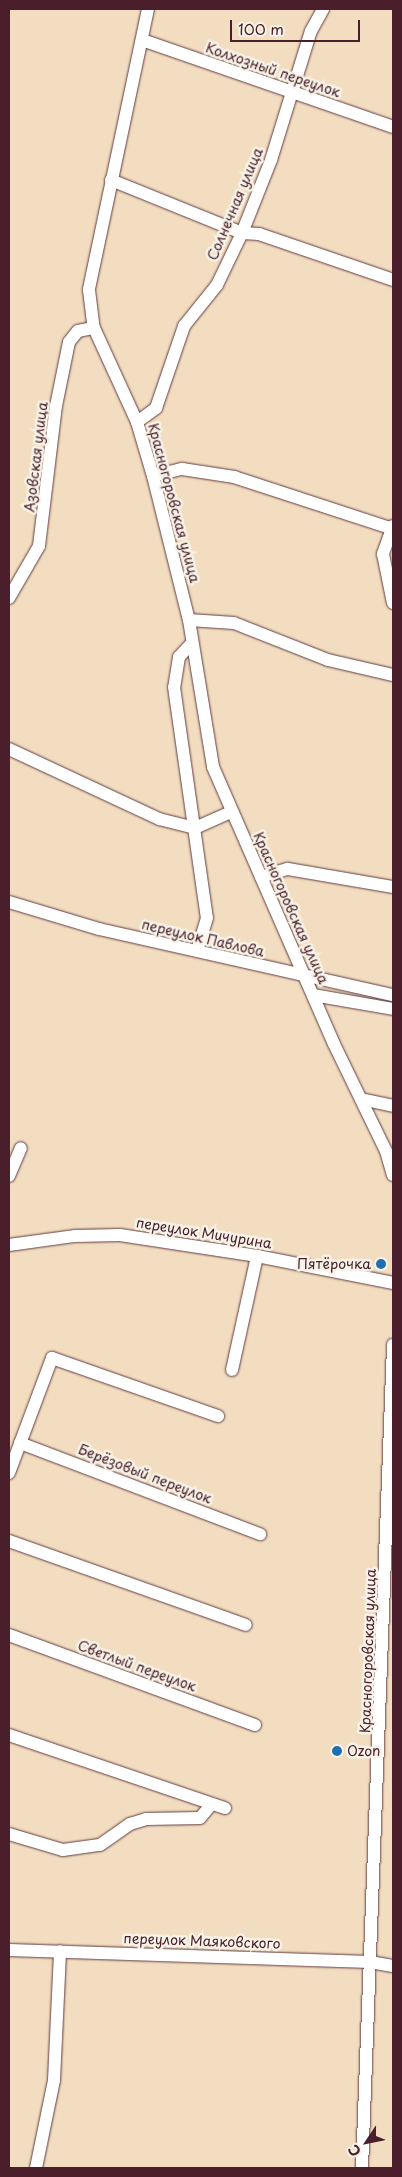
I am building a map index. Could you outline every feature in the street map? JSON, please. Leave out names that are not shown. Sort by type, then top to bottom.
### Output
[{"type":"street","points":[[148,9],[111,180],[242,233],[259,234],[393,280]]},
{"type":"street","name":"Солнечная улица","points":[[138,422],[156,408],[184,326],[217,285],[242,233],[293,94],[311,31],[323,9]]},
{"type":"street","name":"Колхозный переулок","points":[[142,40],[293,94],[393,127]]},
{"type":"street","name":"Красногоровская улица","points":[[111,180],[89,290],[94,328],[138,422],[153,476],[189,620],[213,767],[231,812],[361,1099],[393,1176]]},
{"type":"street","name":"Азовская улица","points":[[9,598],[39,546],[56,406],[69,342],[78,331],[94,328]]},
{"type":"street","points":[[153,476],[182,469],[234,477],[393,528],[383,554],[393,603]]},
{"type":"street","points":[[189,620],[234,623],[328,660],[393,675]]},
{"type":"street","points":[[192,643],[179,657],[174,687],[207,918],[197,951]]},
{"type":"street","points":[[9,749],[143,812],[195,828],[231,812]]},
{"type":"street","points":[[261,877],[288,869],[393,887]]},
{"type":"street","name":"переулок Павлова","points":[[9,902],[99,929],[393,995]]},
{"type":"street","points":[[313,995],[393,1009]]},
{"type":"street","points":[[361,1099],[393,1106]]},
{"type":"street","points":[[9,1176],[21,1148]]},
{"type":"street","name":"переулок Мичурина","points":[[9,1246],[75,1236],[120,1235],[257,1256],[393,1283]]},
{"type":"street","points":[[232,1370],[257,1256]]},
{"type":"street","name":"Красногоровская улица","points":[[362,2168],[370,1962],[389,1608],[393,1345]]},
{"type":"street","points":[[9,1473],[52,1358],[218,1416]]},
{"type":"street","name":"Берёзовый переулок","points":[[20,1443],[260,1534]]},
{"type":"street","points":[[9,1540],[246,1625]]},
{"type":"street","name":"Светлый переулок","points":[[9,1635],[255,1725]]},
{"type":"street","points":[[9,1735],[210,1806],[225,1808]]},
{"type":"street","points":[[9,1834],[63,1850],[100,1845],[130,1824],[146,1819],[200,1818],[210,1806]]},
{"type":"street","name":"переулок Маяковского","points":[[9,1950],[370,1962],[393,1966]]},
{"type":"street","points":[[36,2168],[54,2080],[60,1952]]},
{"type":"place","name":"Пятёрочка","points":[[381,1264]]},
{"type":"place","name":"Ozon","points":[[337,1751]]}]
